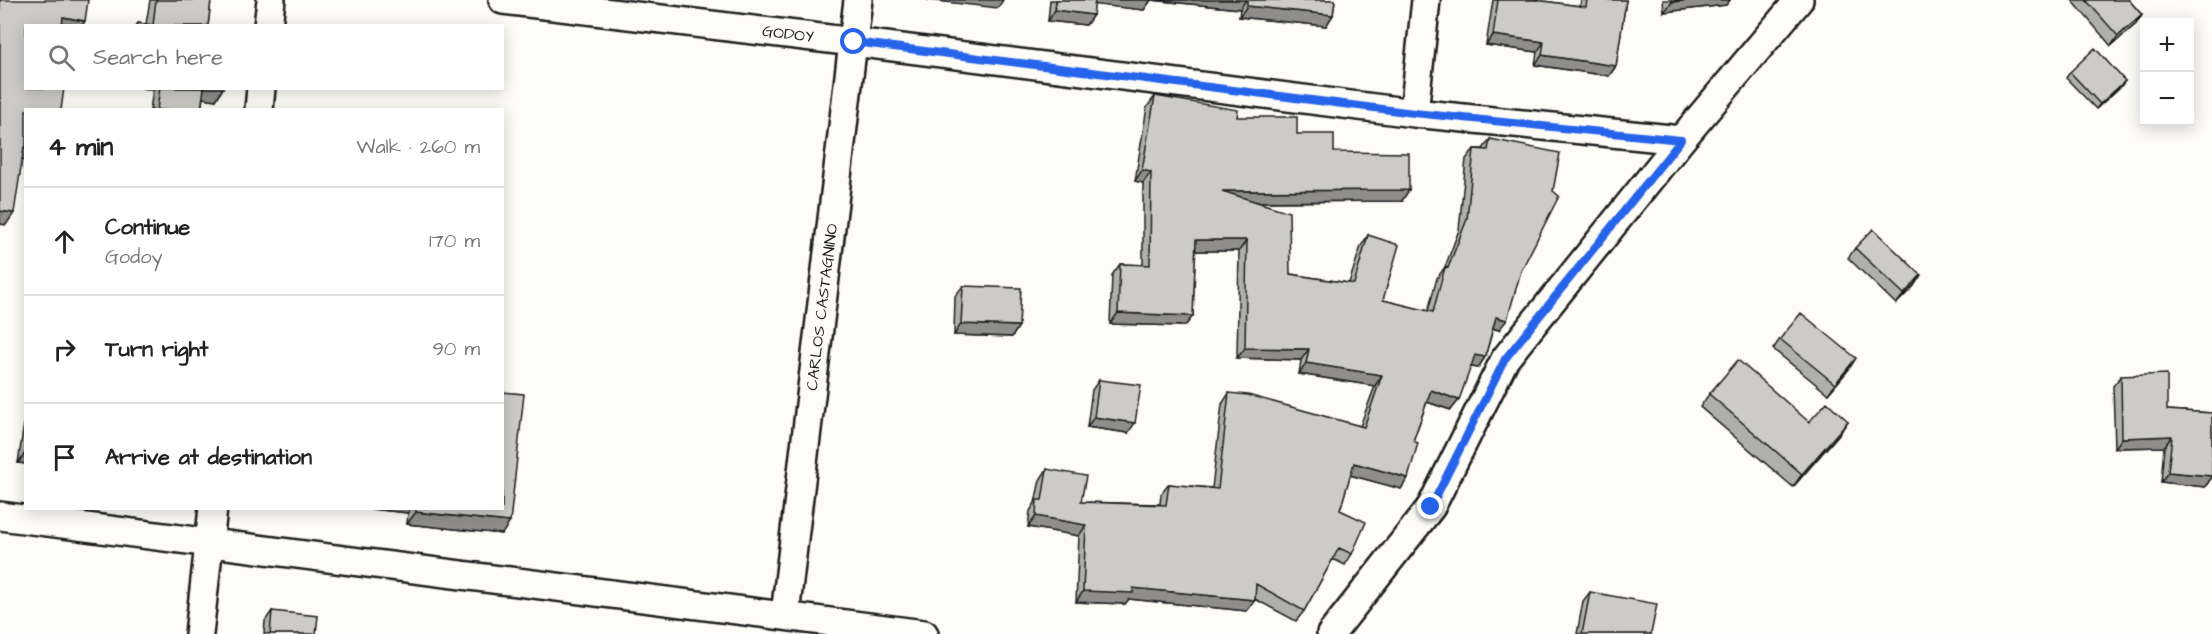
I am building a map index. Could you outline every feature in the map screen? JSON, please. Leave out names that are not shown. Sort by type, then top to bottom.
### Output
[{"type":"street","points":[[268,24],[271,0]]},
{"type":"street","name":"GODOY","points":[[503,0],[1414,113],[1681,140]]},
{"type":"street","name":"CARLOS CASTAGNINO","points":[[785,615],[858,0]]},
{"type":"street","points":[[1414,113],[1426,0]]},
{"type":"street","points":[[1331,634],[1431,507],[1505,359],[1681,140],[1799,0]]},
{"type":"street","points":[[259,108],[261,90]]},
{"type":"street","points":[[199,634],[213,510]]},
{"type":"street","points":[[0,516],[924,634]]},
{"type":"building","points":[[0,0],[88,0],[85,21],[63,17],[62,24],[24,24],[24,90],[64,90],[61,108],[24,108],[24,147],[14,213],[0,211]]},
{"type":"building","points":[[156,0],[211,0],[208,24],[153,24]]},
{"type":"building","points":[[1056,0],[1095,0],[1093,15],[1055,10]]},
{"type":"building","points":[[1247,0],[1335,0],[1333,15],[1247,6]]},
{"type":"building","points":[[1498,0],[1536,0],[1586,7],[1587,0],[1626,0],[1616,66],[1542,55],[1544,42],[1493,35]]},
{"type":"building","points":[[2086,0],[2129,0],[2142,15],[2118,36]]},
{"type":"building","points":[[2095,48],[2125,81],[2100,104],[2070,72]]},
{"type":"building","points":[[160,90],[204,90],[201,108],[157,108]]},
{"type":"building","points":[[1155,96],[1238,110],[1237,117],[1297,117],[1297,134],[1334,134],[1334,152],[1409,153],[1409,190],[1222,191],[1289,212],[1290,274],[1354,284],[1368,235],[1399,245],[1383,300],[1433,312],[1445,267],[1448,268],[1467,219],[1474,149],[1488,150],[1490,139],[1560,153],[1553,191],[1559,196],[1521,271],[1507,320],[1496,317],[1485,357],[1475,355],[1459,400],[1431,390],[1413,441],[1418,443],[1408,478],[1354,463],[1340,510],[1366,522],[1352,554],[1339,548],[1304,611],[1256,584],[1255,600],[1133,588],[1133,593],[1083,591],[1086,525],[1036,516],[1037,500],[1042,500],[1047,469],[1086,476],[1081,502],[1166,505],[1169,484],[1218,489],[1229,393],[1248,395],[1364,427],[1382,375],[1306,363],[1309,349],[1245,348],[1247,240],[1196,240],[1193,316],[1118,313],[1120,264],[1150,265],[1151,172],[1142,170]]},
{"type":"building","points":[[1873,229],[1921,275],[1904,294],[1855,248]]},
{"type":"building","points":[[963,286],[1021,288],[1019,326],[961,324]]},
{"type":"building","points":[[1801,313],[1856,358],[1835,384],[1780,339]]},
{"type":"building","points":[[1738,360],[1809,422],[1827,402],[1848,421],[1802,474],[1709,394]]},
{"type":"building","points":[[2167,374],[2167,410],[2212,413],[2212,476],[2168,472],[2172,436],[2122,438],[2121,376]]},
{"type":"building","points":[[1099,380],[1141,385],[1135,423],[1094,417]]},
{"type":"building","points":[[504,392],[524,394],[510,522],[416,512],[416,510],[504,510]]},
{"type":"building","points":[[1590,592],[1657,604],[1651,634],[1582,634]]},
{"type":"building","points":[[272,611],[318,616],[316,634],[270,634]]},
{"type":"route","points":[[854,42],[1414,113],[1681,140],[1505,359],[1431,507]]}]
